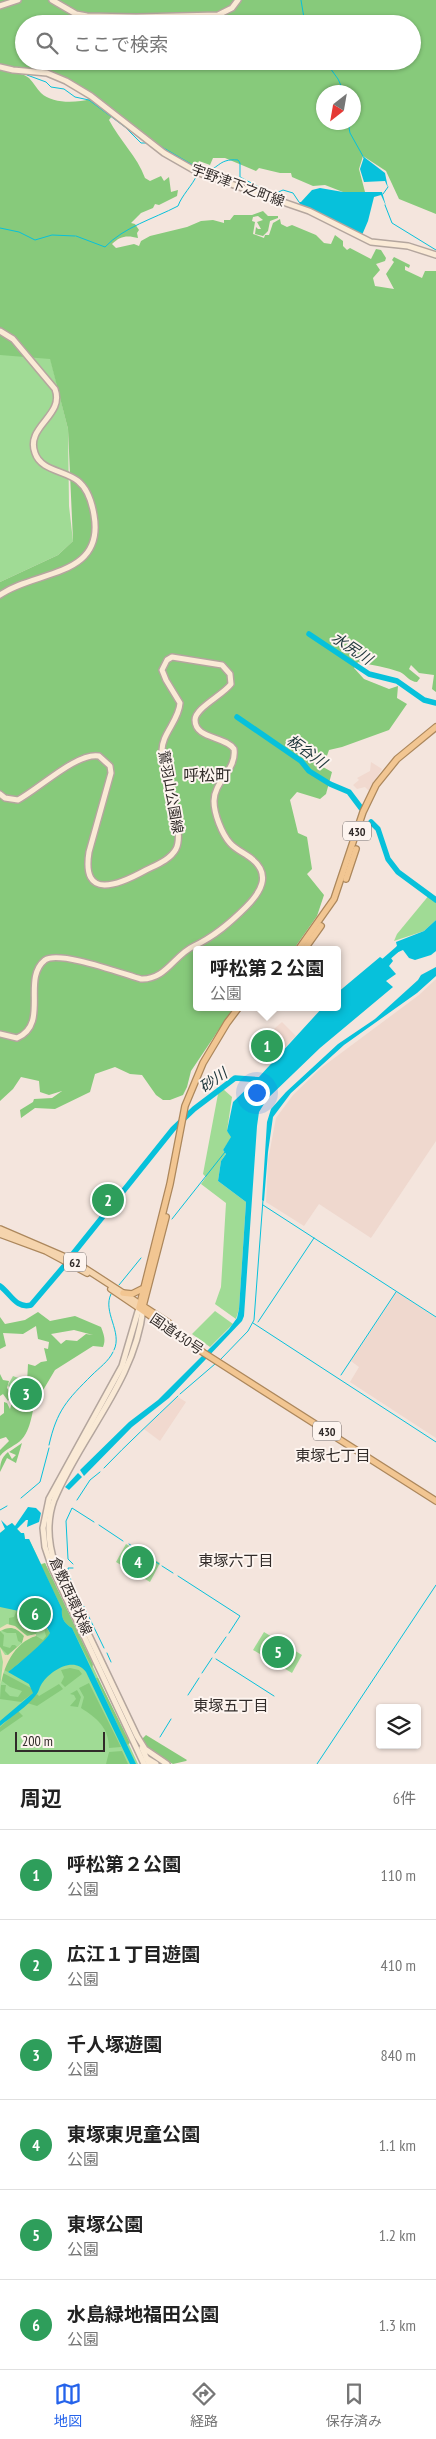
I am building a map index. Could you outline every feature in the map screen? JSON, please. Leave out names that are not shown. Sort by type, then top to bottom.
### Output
[{"type":"highway","name":"430","points":[[301,946],[326,912],[337,892],[363,812],[376,784],[397,758],[436,727]]},
{"type":"highway","name":"430","points":[[307,946],[329,914],[343,887],[368,808],[380,785],[399,762],[436,732]]},
{"type":"highway","name":"国道430号","points":[[141,1307],[143,1288],[170,1184],[183,1119],[203,1063],[236,1011]]},
{"type":"highway","name":"国道430号","points":[[141,1307],[172,1191],[183,1119],[203,1071],[230,1025],[241,1011]]},
{"type":"highway","points":[[123,1292],[135,1294],[143,1288]]},
{"type":"highway","name":"国道430号","points":[[141,1307],[211,1355],[436,1497]]},
{"type":"highway","name":"国道430号","points":[[219,1360],[436,1501]]},
{"type":"main road","points":[[0,6],[18,0]]},
{"type":"main road","points":[[52,0],[76,14],[82,15]]},
{"type":"main road","points":[[218,15],[232,8],[238,0]]},
{"type":"main road","name":"宇野津下之町線","points":[[0,67],[47,73],[66,81],[91,96],[164,153],[199,173],[309,211],[371,242],[408,246],[436,255]]},
{"type":"main road","points":[[0,331],[13,339],[56,389],[58,396],[57,404],[34,436],[34,451],[43,465],[80,483],[90,500],[95,525],[92,544],[85,556],[76,564],[15,587],[0,595]]},
{"type":"main road","name":"鷲羽山公園線","points":[[0,794],[5,798],[18,800],[75,762],[87,756],[99,756],[110,766],[111,774],[89,852],[87,865],[91,877],[100,885],[113,886],[169,857],[177,847],[179,833],[162,753],[162,745],[177,717],[180,703],[162,670],[167,660],[172,657],[222,665],[230,674],[230,684],[198,712],[195,720],[196,726],[205,735],[226,741],[234,749],[233,763],[215,793],[215,809],[226,838],[257,864],[263,878],[259,893],[225,928],[210,939],[194,946]]},
{"type":"main road","name":"鷲羽山公園線","points":[[0,1034],[17,1038],[29,1030],[33,1021],[36,974],[41,964],[49,958],[63,957],[142,979],[155,978],[187,949],[193,946]]},
{"type":"main road","name":"62","points":[[0,1229],[65,1256],[123,1292],[141,1307]]},
{"type":"main road","name":"62","points":[[0,1234],[64,1260],[141,1307]]},
{"type":"main road","name":"倉敷西環状線","points":[[141,1307],[137,1340],[126,1368],[56,1496],[50,1513],[48,1531],[55,1564],[137,1736],[146,1750],[167,1764]]},
{"type":"main road","name":"倉敷西環状線","points":[[141,1307],[122,1366],[51,1494],[43,1528],[45,1547],[52,1568],[144,1764]]},
{"type":"main road","points":[[137,1736],[146,1758]]},
{"type":"main road","points":[[140,1754],[153,1764],[167,1764]]},
{"type":"shaded area","points":[[371,762],[382,769],[369,791],[365,787],[357,789],[353,785],[359,780],[357,778],[370,771]]},
{"type":"shaded area","points":[[436,979],[436,1141],[371,1238],[319,1204],[304,1226],[266,1202],[268,1160],[276,1118],[293,1095],[321,1068],[419,995]]},
{"type":"shaded area","points":[[282,1022],[296,1036],[283,1049],[268,1034]]},
{"type":"shaded area","points":[[397,1292],[436,1318],[436,1438],[350,1382],[359,1367],[351,1361]]},
{"type":"shaded area","points":[[178,1397],[186,1402],[160,1441],[144,1429]]},
{"type":"green space","points":[[0,0],[436,0],[436,214],[399,199],[386,171],[363,156],[359,169],[365,192],[343,192],[325,185],[313,186],[292,177],[291,173],[280,173],[259,168],[256,171],[225,158],[213,158],[210,165],[199,161],[195,169],[161,149],[114,110],[57,74],[42,70],[421,70],[421,15],[15,15],[15,69],[13,69],[29,78],[41,93],[51,99],[72,102],[90,99],[112,116],[109,120],[138,163],[145,178],[150,181],[161,176],[164,181],[169,177],[171,192],[178,190],[177,196],[159,205],[155,204],[153,208],[141,213],[131,223],[135,224],[139,230],[137,233],[138,238],[127,236],[118,239],[112,244],[116,248],[134,244],[139,246],[141,241],[150,236],[187,227],[201,221],[213,220],[224,223],[224,220],[230,220],[234,215],[252,215],[263,211],[268,216],[278,216],[278,218],[270,221],[268,231],[263,236],[255,234],[256,227],[261,229],[257,222],[263,220],[258,216],[253,217],[252,221],[255,222],[253,234],[264,238],[265,235],[269,235],[273,223],[280,219],[281,224],[287,227],[292,225],[316,235],[324,243],[331,244],[335,235],[343,241],[343,246],[347,250],[350,248],[371,259],[376,249],[381,250],[386,258],[385,261],[376,264],[380,270],[373,278],[375,286],[394,289],[386,274],[394,262],[392,260],[394,257],[410,265],[409,268],[405,266],[405,270],[422,278],[425,271],[436,271],[436,692],[432,689],[434,675],[419,673],[411,665],[409,669],[420,678],[417,682],[410,680],[400,672],[379,666],[358,662],[354,668],[364,679],[389,689],[398,686],[397,698],[407,704],[389,730],[329,750],[323,767],[332,772],[326,794],[320,799],[297,792],[290,800],[298,833],[307,837],[312,869],[307,874],[324,895],[317,916],[296,946],[193,946],[193,1011],[231,1011],[191,1071],[183,1095],[170,1100],[163,1100],[156,1095],[142,1075],[130,1074],[115,1067],[95,1074],[90,1092],[55,1109],[35,1108],[21,1118],[20,1110],[33,1102],[34,1099],[52,1098],[62,1091],[49,1095],[40,1092],[39,1081],[21,1077],[13,1089],[0,1101],[0,582],[58,555],[73,541],[68,429],[50,359],[0,355]]},
{"type":"green space","points":[[0,350],[49,353],[68,429],[69,506],[73,541],[58,555],[0,582]]},
{"type":"green space","points":[[430,894],[436,897],[436,920],[424,931],[394,941],[397,934]]},
{"type":"green space","points":[[267,1033],[276,1042],[265,1055],[258,1049],[264,1043],[260,1039]]},
{"type":"green space","points":[[223,1089],[232,1097],[227,1131],[232,1137],[223,1150],[226,1154],[221,1161],[218,1181],[246,1202],[239,1309],[236,1319],[215,1304],[221,1287],[226,1203],[201,1184],[206,1177],[203,1174],[218,1094]]},
{"type":"green space","points":[[215,1311],[233,1324],[210,1347],[192,1334]]},
{"type":"green space","points":[[38,1312],[50,1321],[75,1316],[101,1327],[104,1342],[103,1347],[93,1346],[55,1370],[42,1392],[39,1391],[26,1434],[0,1456],[0,1450],[9,1441],[6,1437],[0,1439],[0,1416],[4,1413],[4,1402],[7,1403],[10,1409],[15,1398],[30,1406],[37,1389],[27,1383],[28,1364],[35,1366],[47,1361],[44,1348],[48,1349],[49,1342],[38,1339],[36,1326],[23,1334],[3,1333],[6,1346],[0,1349],[0,1317],[5,1324],[25,1320]],"holes":[[[74,1330],[93,1335],[86,1334],[77,1341],[66,1340],[61,1344],[51,1334]]]},
{"type":"green space","points":[[0,1374],[3,1380],[9,1381],[7,1388],[12,1394],[8,1401],[3,1394],[0,1396]]},
{"type":"green space","points":[[13,1376],[21,1379],[21,1382],[11,1392],[8,1385]]},
{"type":"green space","points":[[27,1384],[37,1389],[30,1405],[13,1396],[19,1393]]},
{"type":"green space","points":[[22,1443],[16,1463],[7,1458],[0,1472],[4,1457],[8,1452],[12,1459],[16,1455],[9,1452]]},
{"type":"green space","points":[[12,1523],[21,1533],[24,1533],[25,1539],[29,1539],[41,1564],[45,1563],[138,1764],[0,1764],[0,1533]]},
{"type":"green space","points":[[126,1544],[160,1563],[150,1582],[116,1562]]},
{"type":"green space","points":[[45,1563],[93,1664],[92,1668],[72,1628],[64,1620],[62,1609],[41,1565]]},
{"type":"green space","points":[[17,1609],[28,1613],[43,1623],[50,1633],[38,1647],[8,1672],[4,1670],[6,1665],[12,1654],[21,1645],[36,1636],[43,1640],[46,1636],[43,1625],[38,1627],[36,1634],[28,1636],[9,1625],[9,1618],[14,1617]]},
{"type":"green space","points":[[6,1627],[16,1629],[24,1636],[22,1643],[18,1641],[16,1633],[2,1631]]},
{"type":"green space","points":[[0,1631],[4,1635],[3,1646],[10,1648],[12,1645],[15,1645],[17,1647],[8,1655],[0,1647]]},
{"type":"green space","points":[[264,1632],[302,1655],[292,1673],[253,1650]]},
{"type":"green space","points":[[70,1668],[79,1670],[82,1674],[65,1687],[61,1683],[64,1677],[61,1670]]},
{"type":"green space","points":[[3,1673],[33,1689],[33,1693],[21,1702],[0,1699],[1,1685],[6,1685],[5,1691],[10,1696],[18,1697],[22,1691],[10,1687],[2,1681]]},
{"type":"green space","points":[[96,1678],[98,1678],[130,1743],[127,1745]]},
{"type":"green space","points":[[89,1683],[121,1747],[109,1748],[107,1735],[101,1724],[81,1708],[84,1697],[79,1688]]},
{"type":"green space","points":[[59,1684],[63,1689],[37,1706],[27,1703],[37,1694],[39,1696]]},
{"type":"green space","points":[[77,1690],[81,1697],[78,1707],[70,1706],[76,1699],[74,1695],[70,1694]]},
{"type":"green space","points":[[18,1711],[23,1716],[0,1732],[0,1727]]},
{"type":"green space","points":[[146,1735],[187,1760],[173,1764],[159,1756],[144,1743],[142,1739]]},
{"type":"green space","points":[[122,1751],[128,1764],[106,1764],[109,1752]]},
{"type":"sand","points":[[7,1624],[15,1626],[27,1636],[36,1634],[36,1636],[22,1644],[11,1657],[4,1672],[0,1688],[3,1662],[0,1647],[5,1655],[8,1655],[22,1643],[24,1636],[13,1628],[0,1631],[0,1628]]},
{"type":"water","points":[[364,157],[385,173],[388,188],[385,181],[364,182],[360,169]]},
{"type":"water","points":[[320,188],[343,192],[382,192],[386,206],[381,195],[374,197],[368,221],[362,235],[300,205],[299,202],[312,190]]},
{"type":"water","points":[[436,920],[436,951],[431,955],[415,960],[409,958],[403,950],[396,953],[394,951],[397,946],[396,942],[424,931]]},
{"type":"water","points":[[389,955],[393,961],[389,966],[396,974],[386,981],[393,987],[320,1048],[267,1099],[259,1112],[244,1316],[242,1321],[169,1398],[132,1427],[84,1476],[80,1470],[129,1422],[158,1400],[229,1329],[237,1318],[246,1202],[218,1181],[221,1161],[226,1154],[223,1150],[231,1137],[227,1131],[233,1102],[259,1077],[319,1011],[341,1011],[341,990],[380,957],[383,959]]},
{"type":"water","points":[[436,967],[436,976],[417,993],[344,1045],[291,1093],[273,1117],[264,1201],[262,1200],[267,1122],[271,1109],[286,1092],[338,1044],[375,1019],[418,980],[421,975]]},
{"type":"water","points":[[78,1473],[82,1477],[69,1490],[65,1487]]},
{"type":"water","points":[[28,1507],[36,1508],[41,1513],[39,1522],[27,1527],[28,1520],[26,1520],[17,1529],[24,1533],[25,1539],[29,1539],[62,1609],[64,1620],[72,1628],[136,1764],[130,1764],[86,1672],[81,1667],[75,1665],[69,1665],[56,1670],[45,1680],[38,1693],[24,1707],[0,1726],[0,1721],[33,1693],[29,1684],[8,1672],[38,1647],[50,1633],[46,1626],[33,1614],[0,1607],[0,1533],[5,1529],[1,1520],[7,1526],[12,1523],[15,1526]]},
{"type":"waterway","points":[[301,0],[304,15]]},
{"type":"waterway","points":[[332,70],[341,85]]},
{"type":"waterway","points":[[27,75],[46,82],[51,87],[64,89],[75,97],[89,100],[125,127],[141,143],[147,143]]},
{"type":"waterway","points":[[349,130],[364,158]]},
{"type":"waterway","points":[[155,143],[203,171],[212,169],[226,161],[238,160],[240,163],[240,177],[270,193],[274,194],[283,190],[293,193],[299,202]]},
{"type":"waterway","points":[[76,236],[105,247],[121,234],[178,206],[197,175]]},
{"type":"waterway","points":[[383,194],[388,187]]},
{"type":"waterway","points":[[385,205],[392,223],[436,250]]},
{"type":"waterway","points":[[0,228],[19,232],[35,240],[52,235],[75,236]]},
{"type":"waterway","name":"水尻川","points":[[309,634],[369,674],[397,681],[424,700],[436,703]]},
{"type":"waterway","name":"板谷川","points":[[237,717],[301,761],[309,771],[330,784],[349,792],[361,808]]},
{"type":"waterway","name":"板谷川","points":[[371,822],[378,829],[388,859],[398,872],[436,900]]},
{"type":"waterway","name":"砂川","points":[[384,961],[400,947]]},
{"type":"waterway","name":"砂川","points":[[72,1255],[173,1129],[194,1109],[235,1078],[262,1080]]},
{"type":"waterway","points":[[172,1219],[225,1152]]},
{"type":"waterway","points":[[220,1360],[248,1331],[254,1320],[263,1200]]},
{"type":"waterway","points":[[263,1205],[436,1317]]},
{"type":"waterway","points":[[258,1322],[314,1238]]},
{"type":"waterway","points":[[119,1285],[141,1258]]},
{"type":"waterway","name":"砂川","points":[[0,1286],[21,1305],[31,1305],[65,1265]]},
{"type":"waterway","points":[[341,1375],[396,1292]]},
{"type":"waterway","points":[[111,1294],[109,1308],[116,1336],[114,1350]]},
{"type":"waterway","points":[[253,1323],[436,1442]]},
{"type":"waterway","points":[[49,1445],[52,1433],[64,1406],[113,1352]]},
{"type":"waterway","points":[[180,1394],[215,1364]]},
{"type":"waterway","points":[[104,1468],[178,1396]]},
{"type":"waterway","points":[[21,1498],[40,1482],[49,1448]]},
{"type":"waterway","points":[[77,1500],[90,1480],[100,1472]]},
{"type":"waterway","points":[[0,1510],[7,1506]]},
{"type":"waterway","points":[[73,1564],[68,1559],[66,1521],[72,1508],[94,1522]]},
{"type":"waterway","points":[[99,1525],[123,1541]]},
{"type":"waterway","points":[[129,1544],[159,1564]]},
{"type":"waterway","points":[[162,1566],[173,1573]]},
{"type":"waterway","points":[[73,1568],[68,1568],[70,1578],[104,1648]]},
{"type":"waterway","points":[[178,1576],[240,1616],[229,1633]]},
{"type":"waterway","points":[[317,1764],[436,1585]]},
{"type":"waterway","points":[[215,1653],[226,1637]]},
{"type":"waterway","points":[[107,1653],[111,1662]]},
{"type":"waterway","points":[[202,1673],[212,1658]]},
{"type":"waterway","points":[[216,1659],[274,1696]]},
{"type":"waterway","points":[[188,1695],[199,1678]]},
{"type":"waterway","points":[[160,1737],[171,1719]]},
{"type":"place","name":"呼松第２公園","points":[[267,1046]]},
{"type":"place","name":"広江１丁目遊園","points":[[108,1200]]},
{"type":"place","name":"千人塚遊園","points":[[26,1394]]},
{"type":"place","name":"東塚東児童公園","points":[[138,1562]]},
{"type":"place","name":"水島緑地福田公園","points":[[35,1614]]},
{"type":"place","name":"東塚公園","points":[[278,1652]]},
{"type":"district","name":"呼松町","points":[[207,775]]},
{"type":"district","name":"東塚七丁目","points":[[333,1455]]},
{"type":"district","name":"東塚六丁目","points":[[236,1560]]},
{"type":"district","name":"東塚五丁目","points":[[231,1705]]}]
